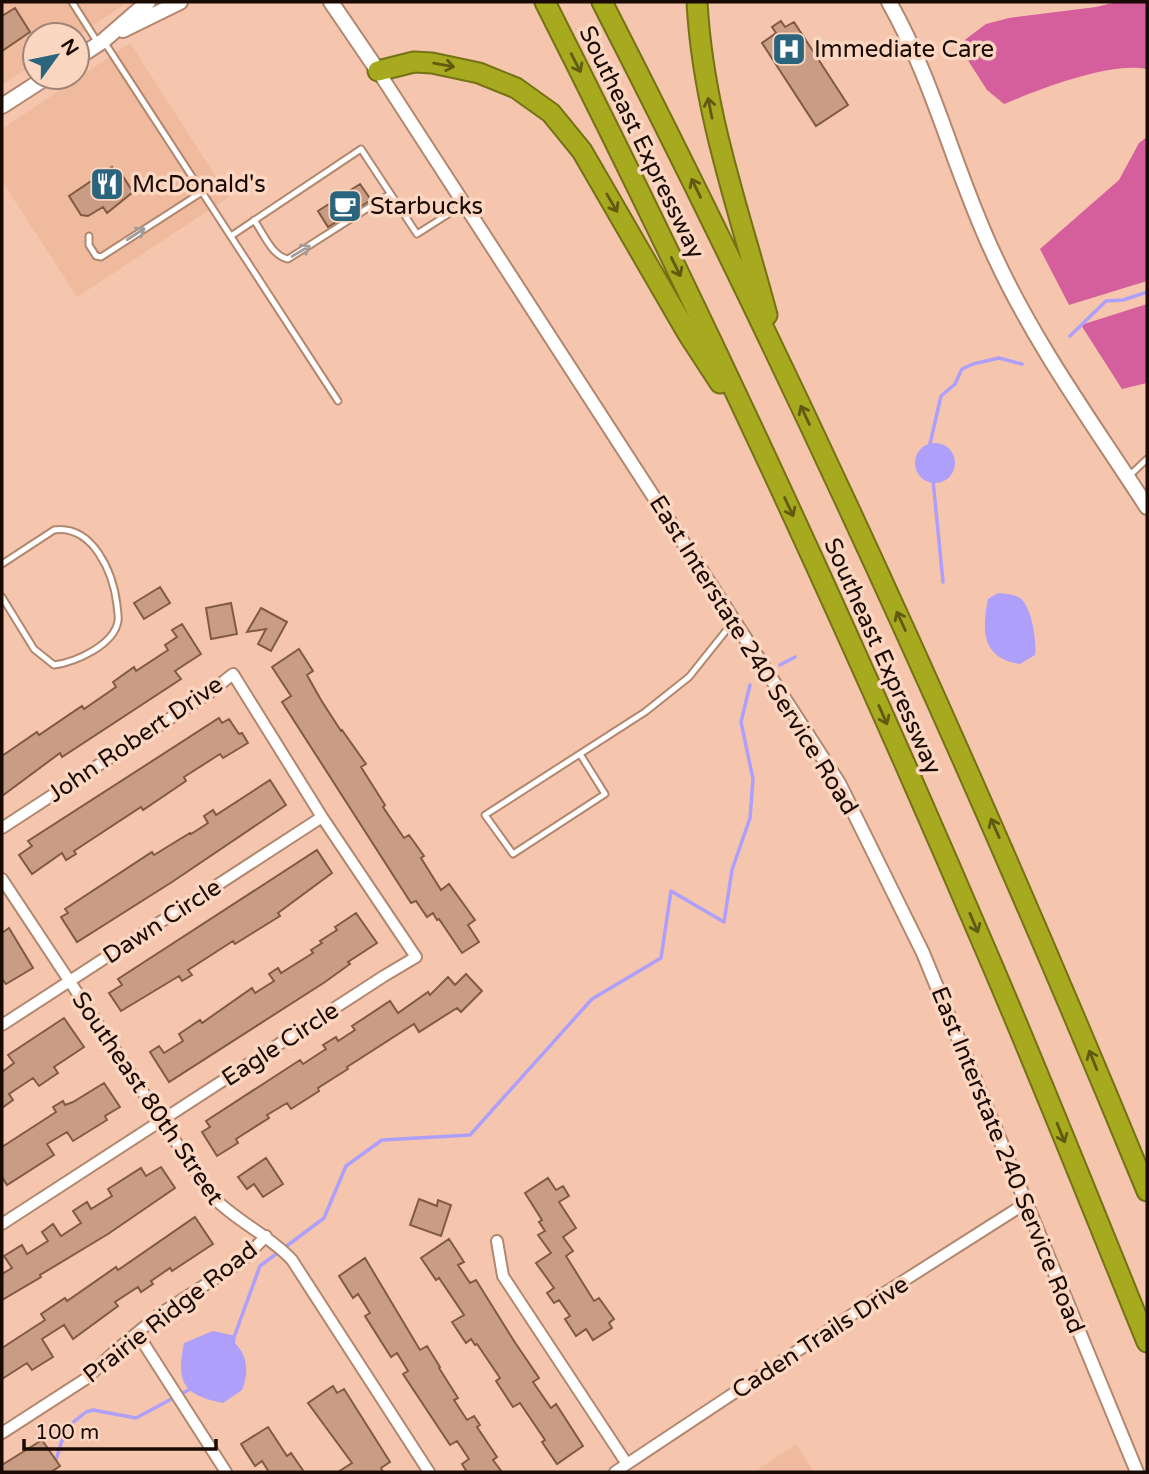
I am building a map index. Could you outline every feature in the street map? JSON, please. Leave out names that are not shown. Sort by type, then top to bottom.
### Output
[{"type":"highway","name":"Southeast Expressway","points":[[545,2],[658,230],[836,610],[982,942],[1147,1342]]},
{"type":"highway","name":"Southeast Expressway","points":[[602,2],[780,360],[932,687],[1004,848],[1147,1192]]},
{"type":"highway","points":[[697,2],[711,114],[780,360]]},
{"type":"highway","points":[[377,71],[414,62],[468,70],[498,79],[516,88],[551,113],[582,150],[688,334],[760,445]]},
{"type":"main road","points":[[91,49],[148,2]]},
{"type":"main road","points":[[101,42],[180,2]]},
{"type":"main road","name":"East Interstate 240 Service Road","points":[[331,2],[377,71]]},
{"type":"main road","points":[[889,2],[936,101],[978,221],[1014,297],[1147,507]]},
{"type":"main road","points":[[2,106],[25,91]]},
{"type":"street","name":"East Interstate 240 Service Road","points":[[377,71],[839,783],[923,953],[1138,1472]]},
{"type":"street","name":"John Robert Drive","points":[[2,828],[209,693],[233,674],[322,817]]},
{"type":"street","name":"Dawn Circle","points":[[2,1025],[322,817]]},
{"type":"street","name":"Eagle Circle","points":[[2,1224],[416,957],[322,817]]},
{"type":"street","name":"Southeast 80th Street","points":[[2,879],[211,1195],[235,1218],[271,1240],[292,1260],[429,1472]]},
{"type":"street","name":"Caden Trails Drive","points":[[615,1472],[886,1292],[1026,1203]]},
{"type":"street","name":"Prairie Ridge Road","points":[[2,1433],[87,1378],[160,1314],[271,1240]]},
{"type":"street","points":[[497,1241],[503,1276],[627,1464]]},
{"type":"street","points":[[137,1333],[226,1472]]},
{"type":"lane","points":[[72,2],[202,192],[338,401]]},
{"type":"lane","points":[[230,236],[361,149],[417,234],[464,204]]},
{"type":"lane","points":[[89,236],[89,245],[96,256],[101,257],[202,192]]},
{"type":"lane","points":[[254,220],[275,252],[288,259],[390,194]]},
{"type":"lane","points":[[1128,477],[1147,459]]},
{"type":"lane","points":[[2,564],[54,530],[63,528],[74,532],[86,538],[107,565],[116,598],[118,621],[106,642],[88,654],[54,665],[34,649],[2,597]]},
{"type":"lane","points":[[580,754],[605,794],[513,854],[485,815],[645,712],[689,677],[735,620]]},
{"type":"shaded area","points":[[2,2],[128,2],[91,27],[91,21],[21,21],[21,72],[2,85]]},
{"type":"shaded area","points":[[1116,2],[1147,2],[1147,69],[1113,69],[1094,73],[1055,84],[1004,104],[987,90],[958,45],[986,24]]},
{"type":"shaded area","points":[[130,43],[229,197],[77,297],[2,181],[2,129],[59,91],[91,91],[91,69]]},
{"type":"shaded area","points":[[1147,137],[1147,281],[1069,305],[1040,249],[1119,180],[1139,143]]},
{"type":"shaded area","points":[[1147,304],[1147,383],[1122,389],[1081,325]]},
{"type":"shaded area","points":[[935,443],[943,444],[949,449],[954,455],[954,471],[949,477],[943,482],[935,483],[927,482],[921,477],[916,471],[915,463],[916,455],[921,449],[927,444]]},
{"type":"shaded area","points":[[998,593],[1020,598],[1031,617],[1035,655],[1020,664],[998,656],[987,641],[985,621],[988,599]]},
{"type":"shaded area","points":[[213,1331],[236,1336],[235,1343],[243,1353],[246,1365],[242,1390],[223,1403],[191,1391],[182,1377],[184,1343]]},
{"type":"shaded area","points":[[796,1444],[814,1472],[754,1472]]},
{"type":"building","points":[[15,8],[23,21],[21,21],[21,38],[2,51],[2,16]]},
{"type":"building","points":[[781,21],[785,27],[794,22],[848,105],[816,126],[762,43],[776,33],[772,27]]},
{"type":"building","name":"McDonald's","points":[[112,167],[118,176],[122,175],[133,192],[107,213],[103,207],[88,216],[81,215],[69,196]]},
{"type":"building","name":"Starbucks","points":[[360,184],[371,200],[328,227],[318,211]]},
{"type":"building","points":[[160,587],[170,603],[144,619],[134,603]]},
{"type":"building","points":[[231,603],[237,634],[211,639],[206,608]]},
{"type":"building","points":[[261,608],[287,622],[271,651],[258,644],[266,629],[247,632]]},
{"type":"building","points":[[182,624],[201,654],[175,671],[181,679],[62,757],[60,753],[2,796],[2,756],[82,706],[84,709],[116,687],[113,682],[134,667],[136,671],[168,650],[165,645],[177,637],[172,630]]},
{"type":"building","points":[[299,649],[313,671],[307,675],[321,700],[366,764],[361,767],[385,805],[383,807],[404,838],[409,835],[424,856],[421,858],[441,890],[449,884],[475,920],[468,925],[479,942],[462,953],[433,913],[427,917],[416,901],[411,903],[282,702],[291,696],[272,667]]},
{"type":"building","points":[[219,718],[222,723],[229,719],[248,743],[223,758],[220,754],[184,777],[186,781],[74,851],[76,854],[66,860],[62,853],[32,874],[19,855],[32,846],[28,841]]},
{"type":"building","points":[[270,780],[286,805],[77,942],[61,917],[68,913],[65,909],[152,852],[154,855],[208,823],[204,816],[213,810],[216,815]]},
{"type":"building","points":[[317,850],[332,873],[278,913],[280,916],[235,944],[233,941],[188,970],[192,975],[182,981],[179,976],[121,1011],[109,993],[122,985],[118,979]]},
{"type":"building","points":[[356,913],[377,943],[348,962],[350,964],[325,982],[169,1082],[150,1052],[159,1046],[164,1053],[183,1041],[179,1034],[200,1020],[202,1023],[252,988],[255,993],[274,981],[269,974],[278,968],[281,973],[313,953],[311,950],[322,943],[320,941],[337,930],[335,927]]},
{"type":"building","points":[[9,928],[33,968],[6,984],[2,979],[2,933]]},
{"type":"building","points":[[466,974],[482,991],[461,1012],[457,1008],[419,1032],[414,1024],[347,1067],[348,1069],[318,1088],[319,1091],[291,1109],[287,1103],[267,1115],[269,1118],[236,1139],[238,1143],[217,1156],[202,1132],[210,1127],[206,1121],[300,1060],[303,1064],[326,1049],[323,1045],[336,1037],[338,1041],[355,1030],[352,1026],[390,1001],[398,1013],[428,992],[430,995],[448,977],[455,985]]},
{"type":"building","points":[[64,1018],[84,1047],[54,1067],[58,1073],[39,1086],[33,1078],[9,1094],[13,1100],[2,1108],[2,1072],[14,1063],[8,1055]]},
{"type":"building","points":[[104,1083],[120,1107],[105,1116],[107,1120],[73,1141],[67,1132],[47,1144],[54,1155],[7,1185],[2,1177],[2,1147],[56,1112],[53,1107],[63,1101],[65,1105],[73,1102]]},
{"type":"building","points":[[266,1158],[283,1184],[263,1197],[254,1184],[247,1189],[238,1177]]},
{"type":"building","points":[[161,1167],[175,1188],[108,1234],[2,1300],[2,1274],[12,1268],[4,1256],[22,1245],[27,1254],[48,1241],[42,1232],[53,1224],[61,1236],[81,1223],[73,1211],[87,1202],[91,1209],[112,1196],[108,1189],[141,1168],[146,1176]]},
{"type":"building","points":[[548,1178],[556,1190],[563,1186],[569,1196],[559,1202],[576,1228],[563,1237],[573,1251],[566,1256],[594,1301],[599,1298],[614,1319],[609,1323],[612,1328],[593,1340],[586,1329],[576,1336],[565,1319],[570,1316],[559,1300],[554,1303],[547,1293],[554,1288],[536,1263],[551,1253],[538,1235],[545,1231],[539,1222],[542,1220],[525,1193]]},
{"type":"building","points":[[419,1199],[437,1206],[438,1200],[451,1205],[441,1236],[410,1225]]},
{"type":"building","points":[[195,1217],[213,1244],[172,1271],[170,1268],[141,1292],[138,1287],[115,1302],[118,1306],[73,1339],[64,1325],[42,1339],[53,1357],[32,1370],[27,1363],[2,1379],[2,1348],[45,1320],[41,1314],[65,1298],[67,1301],[116,1267],[118,1270]]},
{"type":"building","points":[[449,1239],[464,1262],[458,1265],[470,1283],[476,1280],[539,1378],[533,1382],[551,1408],[556,1404],[583,1446],[557,1464],[542,1442],[545,1440],[520,1403],[513,1407],[496,1381],[500,1378],[477,1344],[471,1339],[466,1343],[452,1322],[464,1315],[439,1278],[436,1280],[421,1258]]},
{"type":"building","points":[[365,1258],[420,1350],[427,1346],[458,1398],[454,1400],[467,1420],[474,1416],[480,1425],[477,1427],[497,1457],[493,1460],[502,1472],[467,1472],[462,1464],[469,1459],[457,1441],[450,1445],[403,1374],[408,1371],[397,1353],[391,1357],[365,1316],[370,1313],[358,1294],[353,1298],[339,1276]]},
{"type":"building","points":[[333,1386],[337,1393],[344,1389],[390,1462],[381,1468],[383,1472],[338,1472],[352,1463],[308,1403]]},
{"type":"building","points":[[268,1427],[287,1456],[291,1453],[304,1472],[269,1472],[262,1461],[255,1466],[241,1444]]},
{"type":"building","points":[[42,1440],[60,1466],[51,1472],[2,1472],[2,1465]]},
{"type":"waterway","points":[[1070,336],[1106,301],[1123,300],[1147,292]]},
{"type":"waterway","points":[[930,444],[941,396],[955,384],[962,369],[999,358],[1022,364]]},
{"type":"waterway","points":[[933,480],[943,582]]},
{"type":"waterway","points":[[780,665],[795,657]]},
{"type":"waterway","points":[[233,1340],[260,1266],[324,1218],[346,1166],[382,1140],[470,1135],[592,999],[661,958],[671,891],[724,922],[732,870],[750,818],[753,779],[741,722],[750,685]]},
{"type":"waterway","points":[[52,1472],[66,1428],[86,1412],[93,1410],[136,1418],[192,1388]]},
{"type":"place","name":"Immediate Care","points":[[789,49]]},
{"type":"place","name":"McDonald's","points":[[107,184]]},
{"type":"place","name":"Starbucks","points":[[345,206]]}]
